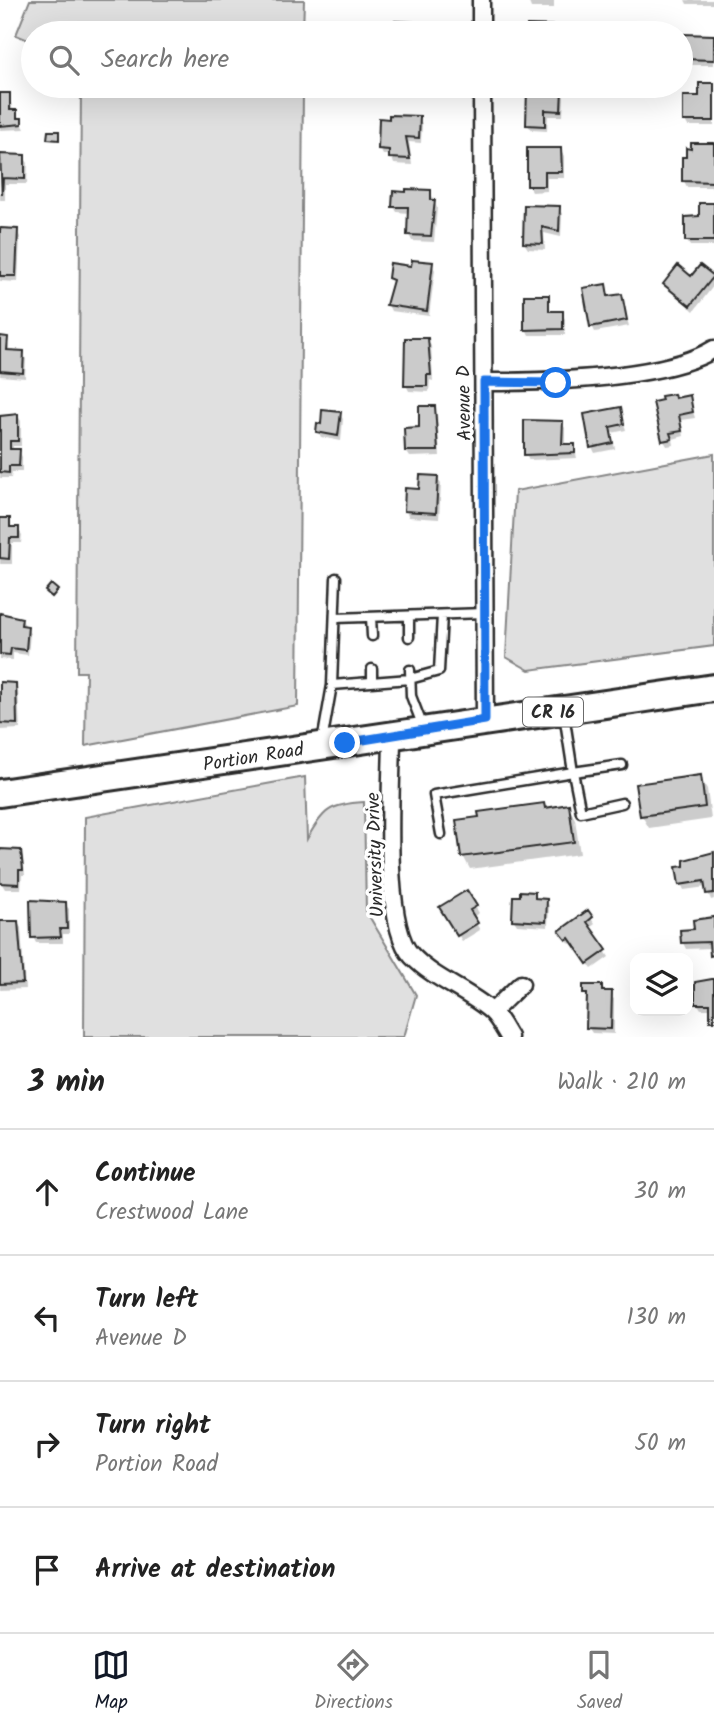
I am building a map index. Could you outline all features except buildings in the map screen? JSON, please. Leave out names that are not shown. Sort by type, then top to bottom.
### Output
[{"type":"main road","name":"Portion Road","points":[[0,793],[714,688]]},
{"type":"street","points":[[481,0],[481,21]]},
{"type":"street","name":"Avenue D","points":[[482,98],[485,720]]},
{"type":"street","points":[[484,382],[556,383],[678,364],[714,349]]},
{"type":"street","name":"University Drive","points":[[392,736],[392,880],[397,928],[409,954],[426,970],[492,1012],[509,1037]]},
{"type":"street","points":[[492,1012],[521,984]]},
{"type":"lane","points":[[321,746],[332,685],[336,578]]},
{"type":"lane","points":[[335,618],[485,613]]},
{"type":"lane","points":[[332,685],[372,682],[439,671],[442,615]]},
{"type":"lane","points":[[409,616],[409,637]]},
{"type":"lane","points":[[371,617],[372,636]]},
{"type":"lane","points":[[372,669],[372,682]]},
{"type":"lane","points":[[410,675],[415,709],[425,730]]},
{"type":"lane","points":[[563,711],[581,812],[622,803]]},
{"type":"lane","points":[[441,834],[434,795],[622,765]]},
{"type":"shaded area","points":[[30,0],[304,0],[303,21],[22,21]]},
{"type":"shaded area","points":[[21,22],[21,37],[16,35]]},
{"type":"shaded area","points":[[81,98],[303,98],[298,706],[85,746],[86,672],[77,672]]},
{"type":"shaded area","points":[[714,454],[714,646],[529,670],[506,657],[515,491]]},
{"type":"shaded area","points":[[305,777],[307,839],[318,821],[329,810],[364,802],[366,911],[416,995],[404,1037],[84,1037],[85,817]]},
{"type":"route","points":[[345,743],[485,720],[484,382],[556,383]]}]
